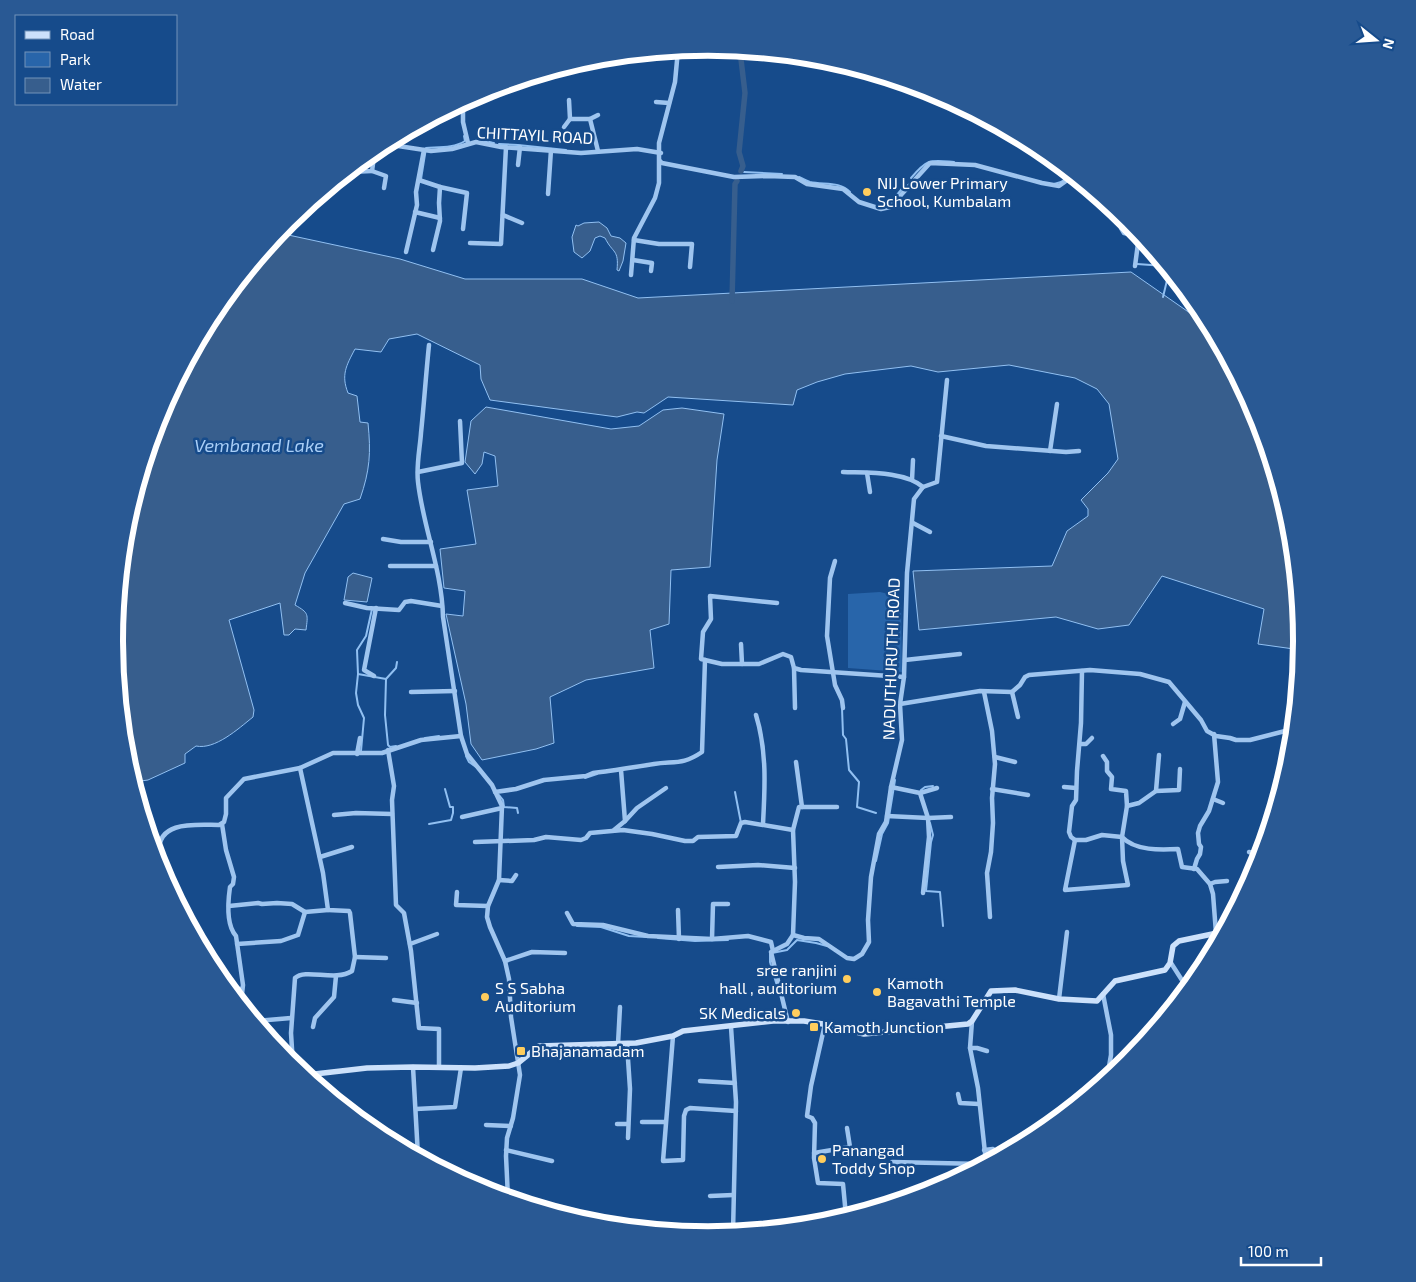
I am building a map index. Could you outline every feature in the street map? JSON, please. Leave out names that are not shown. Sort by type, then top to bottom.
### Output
[{"type":"main road","points":[[315,1074],[367,1068],[413,1066],[461,1068],[509,1066],[518,1064],[539,1046],[628,1044],[673,1036],[683,1031],[717,1026],[731,1027],[761,1022],[804,1021],[825,1024],[864,1034],[968,1024],[972,1021],[991,991],[1015,990],[1059,999],[1097,1000],[1115,981],[1165,970],[1171,962],[1173,946],[1179,941],[1214,933]]},
{"type":"street","points":[[631,275],[634,240],[655,198],[660,183],[659,143],[675,82],[677,58]]},
{"type":"street","points":[[564,127],[570,120],[569,100]]},
{"type":"street","points":[[656,102],[668,103]]},
{"type":"street","name":"CHITTAYIL ROAD","points":[[462,111],[468,143]]},
{"type":"street","points":[[570,120],[590,119],[598,116]]},
{"type":"street","points":[[590,119],[598,152]]},
{"type":"street","name":"CHITTAYIL ROAD","points":[[398,146],[424,150],[452,149],[468,143],[480,142],[506,147],[580,153],[637,149],[660,153]]},
{"type":"street","points":[[470,243],[501,244],[506,147]]},
{"type":"street","points":[[518,165],[520,147]]},
{"type":"street","points":[[406,252],[415,212],[424,150]]},
{"type":"street","points":[[548,194],[551,150]]},
{"type":"street","points":[[660,161],[662,163],[734,177],[795,177],[807,184],[843,189],[858,202],[886,209],[890,207],[930,163],[975,165],[1058,186],[1061,186],[1068,180]]},
{"type":"street","points":[[372,170],[373,162]]},
{"type":"street","points":[[360,171],[372,170],[386,176],[384,188]]},
{"type":"street","points":[[419,180],[467,193],[463,229]]},
{"type":"street","points":[[433,250],[440,218],[440,187]]},
{"type":"street","points":[[415,212],[440,218]]},
{"type":"street","points":[[502,215],[522,223]]},
{"type":"street","points":[[634,240],[659,244],[692,244],[690,267]]},
{"type":"street","points":[[1135,266],[1138,245]]},
{"type":"street","points":[[633,260],[652,263],[650,271]]},
{"type":"street","points":[[429,345],[418,472],[421,502],[436,566],[462,736],[467,754],[492,785],[502,808],[499,880],[488,906],[487,917],[505,961],[520,1075],[507,1138],[508,1190]]},
{"type":"street","name":"NADUTHURUTHI ROAD","points":[[793,935],[819,940],[847,958],[854,959],[862,954],[869,942],[868,920],[879,834],[886,822],[891,787],[902,740],[900,704],[904,677],[907,573],[914,499],[922,487],[937,482],[947,380]]},
{"type":"street","points":[[1050,451],[1057,404]]},
{"type":"street","points":[[418,472],[462,463],[460,421]]},
{"type":"street","points":[[942,436],[986,446],[1066,452],[1079,451]]},
{"type":"street","points":[[912,480],[913,460]]},
{"type":"street","points":[[843,472],[876,473],[912,480],[922,487]]},
{"type":"street","points":[[867,473],[870,492]]},
{"type":"street","points":[[913,523],[930,532]]},
{"type":"street","points":[[383,539],[401,542],[431,542]]},
{"type":"street","points":[[835,561],[830,578],[826,621],[835,685],[842,700],[843,708]]},
{"type":"street","points":[[390,566],[436,566]]},
{"type":"street","points":[[777,603],[710,596],[711,619],[703,632],[701,659],[722,664],[759,664],[783,654],[791,658],[794,668],[795,708]]},
{"type":"street","points":[[345,603],[399,610],[405,602],[411,601],[442,606]]},
{"type":"street","points":[[374,676],[364,670],[376,608]]},
{"type":"street","points":[[741,644],[742,664]]},
{"type":"street","points":[[905,660],[960,654]]},
{"type":"street","points":[[495,792],[516,789],[544,780],[586,776],[593,773],[657,764],[679,763],[693,758],[702,752],[705,660]]},
{"type":"street","points":[[794,668],[834,673],[904,677]]},
{"type":"street","points":[[1082,671],[1080,744],[1076,800],[1072,806],[1069,832],[1071,837],[1075,840],[1086,840],[1102,835],[1122,838],[1127,842],[1147,848],[1178,849],[1182,867],[1197,869],[1210,884],[1218,926]]},
{"type":"street","points":[[900,704],[984,692],[1012,692],[1020,686],[1025,677],[1030,675],[1082,671],[1140,674],[1169,682],[1208,731],[1214,734],[1236,740],[1250,740],[1286,730]]},
{"type":"street","points":[[411,692],[455,691]]},
{"type":"street","points":[[984,692],[992,730],[995,757],[992,789],[991,852],[987,873],[990,917]]},
{"type":"street","points":[[1012,692],[1018,717]]},
{"type":"street","points":[[1173,724],[1180,719],[1185,702]]},
{"type":"street","points":[[756,715],[762,734],[766,773],[763,824]]},
{"type":"street","points":[[1194,869],[1201,848],[1198,833],[1214,799],[1218,782],[1214,734]]},
{"type":"street","points":[[242,994],[237,944],[229,916],[230,887],[233,884],[234,877],[226,850],[222,824],[226,814],[226,798],[244,779],[300,768],[333,753],[382,753],[431,738],[462,736]]},
{"type":"street","points":[[357,754],[360,738]]},
{"type":"street","points":[[1080,744],[1086,744],[1092,738]]},
{"type":"street","points":[[388,750],[394,786],[392,814],[396,905],[404,913],[410,944],[419,1028],[439,1030],[439,1067]]},
{"type":"street","points":[[1156,791],[1159,755]]},
{"type":"street","points":[[1075,840],[1065,890],[1128,885],[1122,861],[1122,838],[1127,806],[1126,792],[1111,789],[1112,777],[1107,770],[1107,762],[1103,756]]},
{"type":"street","points":[[995,757],[1015,762]]},
{"type":"street","points":[[796,762],[802,807]]},
{"type":"street","points":[[300,768],[320,857],[328,910]]},
{"type":"street","points":[[620,770],[624,821]]},
{"type":"street","points":[[1127,806],[1139,803],[1156,791],[1179,790],[1180,770]]},
{"type":"street","points":[[891,787],[920,793],[936,788]]},
{"type":"street","points":[[1064,787],[1076,788]]},
{"type":"street","points":[[614,830],[637,808],[666,788]]},
{"type":"street","points":[[992,789],[1028,795]]},
{"type":"street","points":[[920,793],[928,818],[929,838],[922,893]]},
{"type":"street","points":[[1214,799],[1223,804]]},
{"type":"street","points":[[773,951],[787,944],[793,935],[795,868],[793,830],[797,810],[799,807],[837,807]]},
{"type":"street","points":[[462,817],[502,808]]},
{"type":"street","points":[[334,815],[356,813],[392,814]]},
{"type":"street","points":[[887,816],[928,818],[951,816]]},
{"type":"street","points":[[475,842],[534,840],[546,837],[581,840],[590,833],[614,830],[693,841],[698,837],[734,836],[738,833],[741,823],[752,822],[793,830]]},
{"type":"street","points":[[159,841],[162,835],[178,827],[222,824]]},
{"type":"street","points":[[320,857],[352,847]]},
{"type":"street","points":[[718,867],[758,865],[795,868]]},
{"type":"street","points":[[499,880],[512,881],[516,875]]},
{"type":"street","points":[[1210,884],[1227,881]]},
{"type":"street","points":[[457,892],[456,905],[488,906]]},
{"type":"street","points":[[230,906],[258,902],[262,904],[277,903],[292,904],[305,912],[328,910],[349,911],[350,913],[355,957],[352,971],[336,976],[300,974],[296,976],[292,992],[292,1051]]},
{"type":"street","points":[[712,939],[713,904],[728,904]]},
{"type":"street","points":[[678,910],[679,939]]},
{"type":"street","points":[[237,944],[281,941],[298,935],[305,912]]},
{"type":"street","points":[[567,913],[573,924],[603,926],[648,936],[679,939],[748,936],[771,944],[773,951],[771,952],[788,1022]]},
{"type":"street","points":[[1059,999],[1067,932]]},
{"type":"street","points":[[410,944],[437,934]]},
{"type":"street","points":[[505,961],[532,952],[564,954]]},
{"type":"street","points":[[355,957],[386,958]]},
{"type":"street","points":[[1171,962],[1183,982]]},
{"type":"street","points":[[313,1027],[315,1018],[334,998],[336,976]]},
{"type":"street","points":[[1103,994],[1111,1035],[1109,1066]]},
{"type":"street","points":[[394,1000],[417,1003]]},
{"type":"street","points":[[618,1044],[620,1007]]},
{"type":"street","points":[[263,1020],[291,1018]]},
{"type":"street","points":[[972,1021],[970,1048],[978,1088],[985,1155]]},
{"type":"street","points":[[825,1024],[811,1086],[807,1116],[815,1122],[814,1153],[818,1183],[843,1184],[845,1209]]},
{"type":"street","points":[[731,1027],[736,1111],[733,1225]]},
{"type":"street","points":[[673,1036],[663,1161],[683,1160],[684,1116],[686,1110],[690,1108],[736,1111]]},
{"type":"street","points":[[628,1044],[630,1089],[628,1138]]},
{"type":"street","points":[[970,1048],[986,1051]]},
{"type":"street","points":[[413,1066],[418,1148]]},
{"type":"street","points":[[416,1108],[455,1107],[461,1068]]},
{"type":"street","points":[[700,1080],[734,1083]]},
{"type":"street","points":[[958,1094],[960,1103],[979,1104]]},
{"type":"street","points":[[642,1122],[665,1122]]},
{"type":"street","points":[[617,1124],[628,1124]]},
{"type":"street","points":[[486,1125],[510,1126]]},
{"type":"street","points":[[814,1153],[850,1147],[847,1128]]},
{"type":"street","points":[[984,1150],[993,1148]]},
{"type":"street","points":[[506,1150],[552,1161]]},
{"type":"street","points":[[892,1162],[969,1164]]},
{"type":"street","points":[[710,1196],[733,1195]]},
{"type":"green space","points":[[880,592],[901,597],[902,672],[848,668],[848,594]]},
{"type":"water","points":[[599,222],[607,228],[611,236],[620,238],[626,243],[619,271],[617,270],[615,252],[605,238],[600,236],[595,238],[590,251],[582,258],[574,252],[572,237],[576,225]]},
{"type":"water","name":"Vembanad Lake","points":[[288,235],[400,259],[465,279],[582,279],[638,298],[1131,272],[1194,316],[1214,349],[1232,382],[1262,453],[1282,527],[1288,565],[1293,649],[1258,644],[1264,609],[1162,576],[1129,625],[1098,629],[1056,617],[919,630],[913,571],[1052,566],[1067,531],[1088,516],[1088,509],[1081,500],[1108,473],[1118,459],[1109,404],[1097,389],[1075,378],[1009,365],[938,372],[911,366],[845,374],[817,382],[797,390],[793,405],[668,397],[644,413],[637,412],[617,417],[490,400],[481,379],[480,365],[417,334],[389,339],[381,352],[355,349],[347,366],[345,381],[348,393],[357,396],[360,422],[368,423],[368,470],[360,499],[344,504],[305,573],[295,605],[306,614],[306,630],[295,629],[289,635],[284,635],[280,603],[229,620],[254,710],[253,717],[218,742],[211,745],[196,746],[185,754],[185,763],[148,780],[140,781],[134,755],[128,717],[123,641],[128,565],[134,527],[143,490],[154,453],[168,417],[202,349],[244,285],[268,255]]},
{"type":"water","points":[[486,407],[611,429],[639,426],[663,410],[682,408],[724,414],[717,460],[710,567],[671,570],[669,624],[650,630],[654,668],[586,680],[550,697],[554,743],[536,749],[482,760],[471,744],[466,704],[446,614],[463,616],[465,591],[444,588],[440,549],[476,544],[467,490],[498,486],[495,456],[484,452],[482,464],[475,474],[465,462],[471,421]]},
{"type":"water","points":[[353,573],[372,578],[367,602],[344,600],[348,577]]},
{"type":"waterway","points":[[741,58],[745,93],[739,152],[743,166],[741,171]]},
{"type":"waterway","points":[[421,179],[426,148],[456,145],[465,141],[464,136]]},
{"type":"waterway","points":[[480,140],[494,143]]},
{"type":"waterway","points":[[499,144],[566,150]]},
{"type":"waterway","points":[[911,178],[930,162],[954,162]]},
{"type":"waterway","points":[[744,172],[782,174]]},
{"type":"waterway","points":[[799,177],[810,182],[842,186],[850,192]]},
{"type":"waterway","points":[[1054,184],[1066,179]]},
{"type":"waterway","points":[[732,301],[735,184],[737,181]]},
{"type":"waterway","points":[[888,206],[905,185]]},
{"type":"waterway","points":[[1137,264],[1156,265]]},
{"type":"waterway","points":[[1163,297],[1167,279]]},
{"type":"waterway","points":[[372,609],[366,636],[357,650],[358,674],[386,679],[396,668],[397,662]]},
{"type":"waterway","points":[[358,674],[356,693],[358,705],[364,718],[361,751]]},
{"type":"waterway","points":[[386,679],[385,715],[388,745],[390,747],[396,746]]},
{"type":"waterway","points":[[842,708],[843,735],[846,739],[849,770],[859,782],[857,807],[876,813]]},
{"type":"waterway","points":[[425,738],[439,736]]},
{"type":"waterway","points":[[466,756],[469,762],[476,767]]},
{"type":"waterway","points":[[585,778],[597,774]]},
{"type":"waterway","points":[[876,861],[882,834],[888,823],[895,780]]},
{"type":"waterway","points":[[921,792],[925,787],[933,786]]},
{"type":"waterway","points":[[429,824],[451,820],[453,807],[450,807],[445,789]]},
{"type":"waterway","points":[[735,792],[741,823]]},
{"type":"waterway","points":[[499,795],[503,800],[504,807],[517,808],[518,813]]},
{"type":"waterway","points":[[930,823],[933,835],[926,891],[940,892],[943,926]]},
{"type":"waterway","points":[[577,926],[601,927],[629,936],[646,937]]},
{"type":"waterway","points":[[658,938],[695,941],[728,940]]},
{"type":"waterway","points":[[772,953],[787,950],[797,940],[827,946]]},
{"type":"waterway","points":[[770,954],[770,962],[777,986]]},
{"type":"place","name":"NIJ Lower Primary School, Kumbalam","points":[[867,192]]},
{"type":"place","name":"sree ranjini hall , auditorium","points":[[847,979]]},
{"type":"place","name":"Kamoth Bagavathi Temple","points":[[877,992]]},
{"type":"place","name":"S S Sabha Auditorium","points":[[485,997]]},
{"type":"place","name":"SK Medicals","points":[[796,1013]]},
{"type":"place","name":"Kamoth Junction","points":[[814,1027]]},
{"type":"place","name":"Bhajanamadam","points":[[521,1051]]},
{"type":"place","name":"Panangad Toddy Shop","points":[[822,1159]]}]
